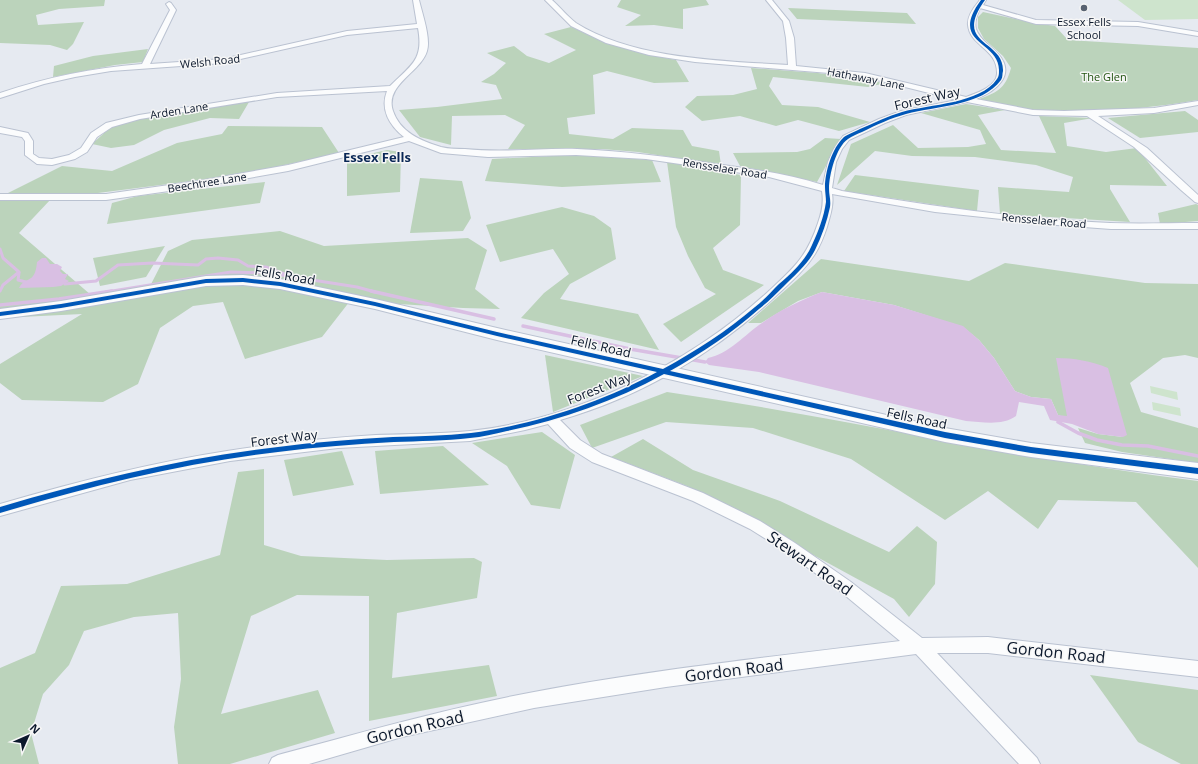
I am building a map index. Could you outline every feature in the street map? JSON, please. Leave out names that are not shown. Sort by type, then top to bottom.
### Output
[{"type":"street","points":[[392,88],[420,60],[424,49],[424,40],[416,0]]},
{"type":"street","name":"Hathaway Lane","points":[[548,0],[559,13],[577,26],[606,40],[636,50],[674,57],[707,62],[825,70],[866,76],[967,100],[1035,113],[1149,111],[1198,103]]},
{"type":"street","points":[[769,0],[786,20],[790,38],[792,67]]},
{"type":"street","points":[[981,3],[1036,22],[1138,24],[1198,34]]},
{"type":"street","name":"Forest Way","points":[[0,510],[119,478],[202,460],[311,446],[482,434],[550,418],[630,388],[671,368],[697,354],[765,301],[791,276],[812,251],[829,203],[827,189],[829,172],[842,143],[846,138],[892,116],[967,100],[979,95],[996,84],[1002,73],[1000,62],[998,58],[981,42],[974,32],[972,18],[973,12],[981,3]]},
{"type":"street","points":[[145,67],[173,10],[169,4]]},
{"type":"street","name":"Welsh Road","points":[[0,96],[42,82],[75,75],[112,69],[223,61],[347,33],[420,26]]},
{"type":"street","name":"Arden Lane","points":[[0,130],[25,135],[29,141],[29,155],[37,161],[52,162],[72,157],[84,150],[94,135],[109,126],[139,117],[277,95],[392,88]]},
{"type":"street","name":"Rensselaer Road","points":[[392,88],[389,96],[388,109],[397,126],[410,138],[442,150],[488,154],[576,152],[646,156],[769,174],[842,194],[987,215],[1111,226],[1198,226]]},
{"type":"street","points":[[1087,113],[1144,150],[1183,190],[1198,200]]},
{"type":"street","name":"Beechtree Lane","points":[[0,197],[106,197],[204,183],[288,168],[410,138]]},
{"type":"street","name":"Fells Road","points":[[0,314],[61,306],[206,281],[226,279],[260,281],[375,304],[671,368],[944,435],[1031,450],[1198,471]]},
{"type":"street","name":"Stewart Road","points":[[550,418],[574,444],[597,458],[698,497],[755,524],[846,587],[919,646],[1031,764]]},
{"type":"street","name":"Gordon Road","points":[[278,764],[402,729],[534,700],[666,678],[919,646],[988,645],[1198,669]]},
{"type":"green space","points":[[0,0],[105,0],[104,6],[59,9],[36,15],[38,25],[84,22],[73,44],[67,50],[50,45],[0,43]]},
{"type":"green space","points":[[621,0],[706,0],[709,5],[683,9],[683,29],[654,25],[625,26],[641,15],[617,7]]},
{"type":"green space","points":[[1118,0],[1198,0],[1198,19],[1145,20]]},
{"type":"green space","points":[[788,8],[907,13],[916,24],[797,19]]},
{"type":"green space","name":"The Glen","points":[[983,12],[1055,26],[1068,40],[1198,48],[1198,100],[1118,110],[1057,111],[1022,108],[977,100],[990,95],[1003,86],[1011,68],[1003,56],[984,39],[978,28],[978,17]]},
{"type":"green space","points":[[571,27],[622,47],[676,60],[689,82],[654,83],[607,71],[593,75],[595,114],[567,118],[569,134],[613,139],[632,128],[683,130],[692,146],[719,151],[721,165],[638,152],[602,149],[508,149],[525,125],[505,115],[452,116],[451,145],[420,137],[399,110],[502,99],[496,85],[481,82],[494,74],[506,63],[487,53],[514,46],[527,56],[549,63],[576,50],[544,34]]},
{"type":"green space","points":[[148,49],[143,62],[115,65],[53,77],[54,66],[93,56]]},
{"type":"green space","points":[[751,68],[818,73],[886,83],[868,87],[773,77],[769,86],[782,105],[818,107],[870,122],[839,131],[798,120],[776,126],[740,116],[702,121],[685,107],[697,96],[733,95],[757,89]]},
{"type":"green space","points":[[249,102],[239,119],[210,118],[164,130],[134,145],[111,148],[92,144],[112,126],[162,114]]},
{"type":"green space","points":[[966,104],[1005,110],[978,115],[1001,150],[1056,153],[1039,116],[1093,118],[1064,123],[1067,146],[1106,152],[1137,148],[1167,186],[1110,185],[1110,189],[1130,222],[1000,214],[998,187],[1069,192],[1073,177],[1036,165],[975,157],[912,156],[875,151],[837,185],[851,144],[893,125],[918,148],[968,147],[986,144],[980,130],[921,113]]},
{"type":"green space","points":[[1185,111],[1198,120],[1198,132],[1140,138],[1108,118]]},
{"type":"green space","points":[[228,126],[322,127],[339,153],[239,175],[51,199],[19,233],[98,301],[147,292],[168,251],[192,240],[280,231],[324,246],[468,238],[487,250],[475,289],[500,309],[350,301],[322,337],[245,359],[223,302],[193,306],[160,328],[138,384],[103,402],[22,400],[0,383],[0,364],[82,314],[0,318],[0,197],[62,166],[112,171],[177,143],[222,134]]},
{"type":"green space","points":[[825,138],[841,139],[817,182],[740,166],[733,153],[797,152],[810,149]]},
{"type":"green space","points":[[387,150],[401,152],[400,192],[347,196],[347,159]]},
{"type":"green space","points":[[571,155],[652,160],[661,182],[562,187],[485,181],[492,159]]},
{"type":"green space","points":[[667,162],[741,175],[740,225],[713,248],[723,270],[764,285],[681,342],[663,324],[716,294],[705,288],[688,256],[676,227]]},
{"type":"green space","points":[[855,175],[979,190],[977,211],[844,191]]},
{"type":"green space","points":[[420,178],[462,181],[471,218],[463,231],[410,233]]},
{"type":"green space","points":[[265,182],[260,203],[107,224],[112,203],[138,196]]},
{"type":"green space","points":[[1196,204],[1198,205],[1198,221],[1160,224],[1158,213]]},
{"type":"green space","points":[[562,207],[594,216],[611,228],[616,259],[570,284],[560,299],[638,314],[659,350],[521,318],[544,293],[569,274],[553,249],[500,262],[486,225]]},
{"type":"green space","points":[[165,246],[146,277],[100,286],[93,258]]},
{"type":"green space","points":[[821,259],[969,281],[1005,263],[1145,283],[1198,284],[1198,358],[1185,355],[1163,358],[1130,383],[1141,412],[1198,428],[1198,463],[1122,452],[1085,443],[1078,428],[1098,434],[1123,437],[1058,415],[1051,399],[1031,397],[1015,391],[994,358],[979,340],[963,327],[894,305],[822,292],[798,301],[761,323],[748,323]]},
{"type":"green space","points":[[545,355],[643,376],[553,412]]},
{"type":"green space","points":[[1150,386],[1177,392],[1178,400],[1151,393]]},
{"type":"green space","points":[[667,392],[733,402],[998,450],[1131,472],[1198,481],[1198,568],[1136,502],[1058,500],[1038,529],[988,491],[945,520],[851,459],[753,428],[666,422],[592,448],[580,425]]},
{"type":"green space","points":[[1152,402],[1180,408],[1181,416],[1153,410]]},
{"type":"green space","points":[[542,432],[575,455],[560,509],[531,505],[507,466],[472,443]]},
{"type":"green space","points":[[643,439],[693,470],[780,501],[889,552],[917,526],[937,542],[935,584],[909,617],[894,599],[687,486],[611,457]]},
{"type":"green space","points":[[443,446],[489,485],[380,494],[375,451]]},
{"type":"green space","points":[[342,451],[354,485],[293,496],[284,460]]},
{"type":"green space","points":[[264,469],[264,545],[301,556],[387,560],[474,558],[482,562],[477,598],[397,613],[392,678],[489,665],[497,696],[369,721],[369,596],[297,595],[251,616],[221,714],[318,690],[335,733],[230,764],[178,764],[174,727],[181,679],[178,613],[134,617],[84,631],[69,665],[43,694],[31,733],[39,764],[0,764],[0,668],[35,653],[61,586],[127,584],[220,555],[238,472]]},
{"type":"green space","points":[[1090,675],[1198,690],[1198,764],[1181,764],[1138,742]]},
{"type":"shaded area","points":[[42,258],[46,258],[50,264],[57,264],[62,267],[60,271],[63,274],[68,274],[65,279],[69,281],[61,286],[19,288],[24,282],[32,277],[36,269],[37,262]]},
{"type":"shaded area","points":[[822,292],[894,305],[963,326],[979,340],[994,358],[1015,391],[1031,397],[1051,399],[1058,415],[1067,416],[1056,358],[1082,360],[1108,368],[1127,435],[1123,437],[1098,434],[1072,424],[1050,420],[1044,406],[1019,402],[1016,416],[1011,419],[992,423],[966,421],[759,372],[709,365],[705,362],[708,358],[723,353],[769,318]]},
{"type":"waterway","points":[[0,249],[3,258],[19,272],[3,285],[0,291]]},
{"type":"waterway","points":[[65,284],[96,281],[118,265],[152,263],[198,265],[206,259],[218,258],[238,260],[248,266],[266,267],[287,275]]},
{"type":"waterway","points":[[106,292],[231,272],[268,273],[357,287],[373,292]]},
{"type":"waterway","points":[[19,273],[18,280],[26,282]]},
{"type":"waterway","points":[[0,305],[59,299],[112,291]]},
{"type":"waterway","points":[[373,292],[494,319]]},
{"type":"waterway","points":[[523,326],[630,349],[682,358]]},
{"type":"waterway","points":[[688,359],[705,362]]},
{"type":"waterway","points":[[1058,422],[1078,433],[1097,440],[1122,445],[1148,446],[1198,456]]},
{"type":"cycle path","points":[[0,510],[65,491],[196,461],[278,449],[338,443],[445,438],[482,434],[525,425],[567,413],[608,398],[648,380],[687,359],[723,335],[758,308],[805,261],[814,247],[826,214],[828,201],[827,182],[830,168],[838,149],[846,138],[897,115],[964,100],[980,95],[993,87],[1000,77],[1000,62],[996,55],[976,36],[972,25],[974,14],[983,0]]},
{"type":"cycle path","points":[[0,314],[61,306],[206,281],[243,280],[280,284],[375,304],[497,334],[945,435],[1031,450],[1198,471]]},
{"type":"place","name":"Essex Fells School","points":[[1084,8]]},
{"type":"district","name":"Essex Fells","points":[[377,157]]}]
